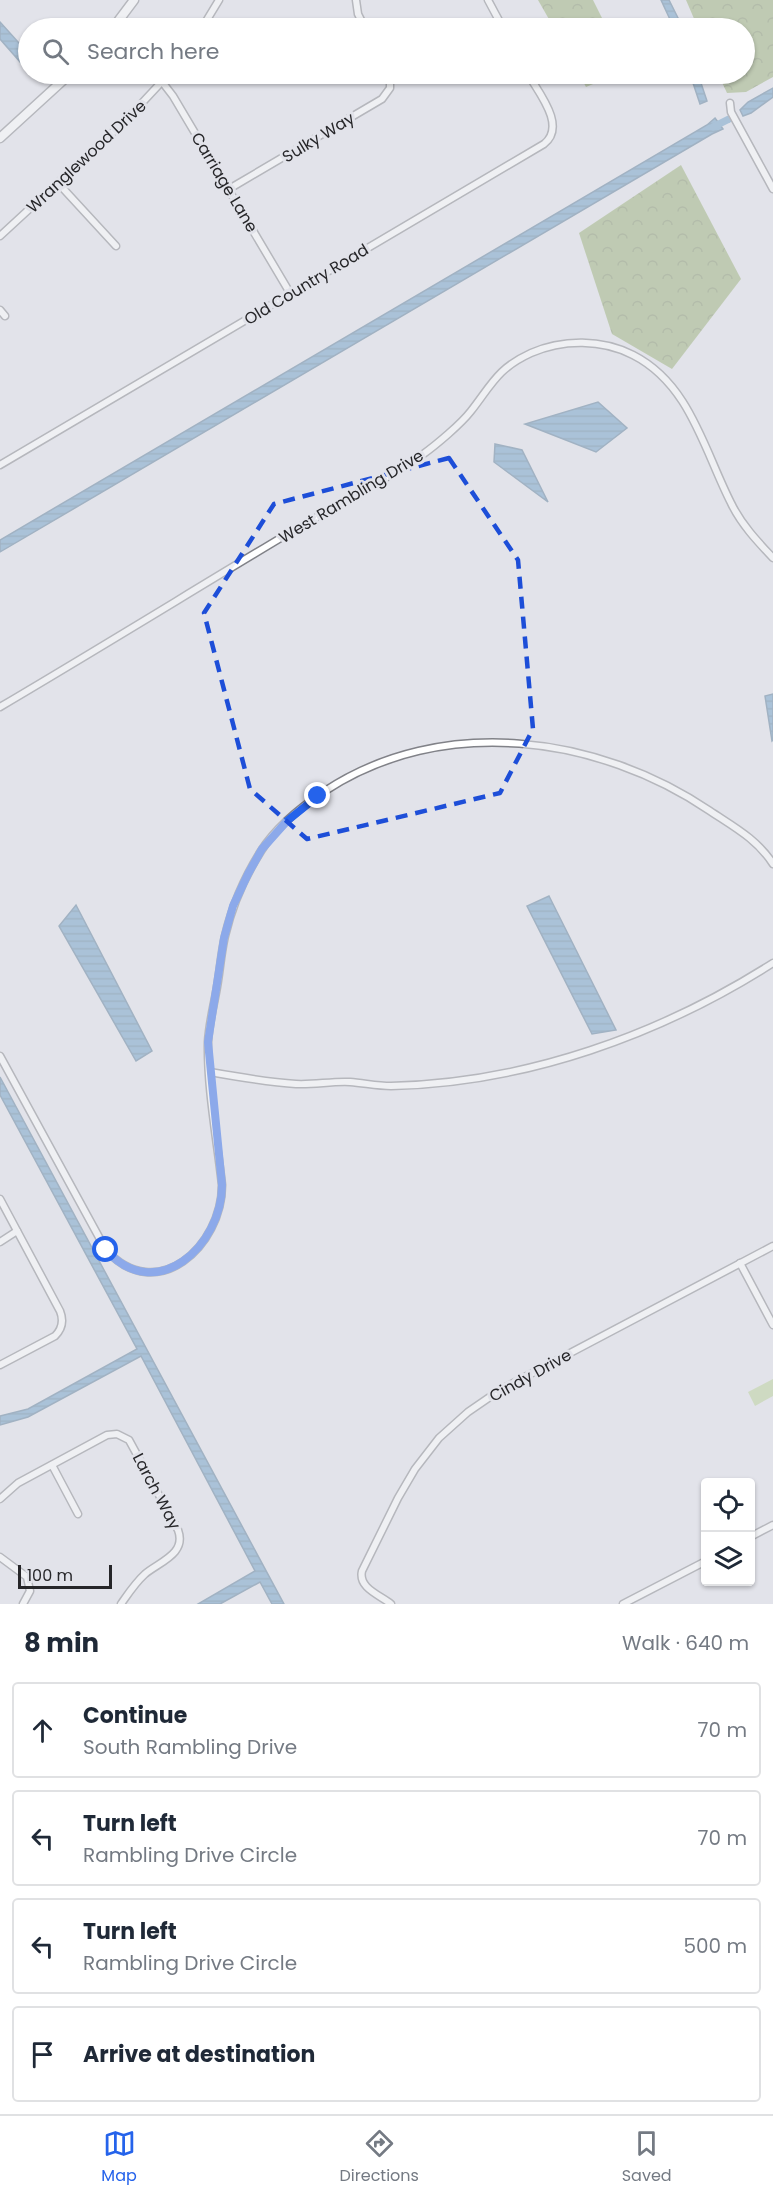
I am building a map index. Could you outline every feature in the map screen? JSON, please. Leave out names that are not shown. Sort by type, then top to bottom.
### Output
[{"type":"street","points":[[120,18],[134,0]]},
{"type":"street","points":[[208,18],[219,0]]},
{"type":"street","points":[[357,0],[360,18]]},
{"type":"street","points":[[488,0],[498,18]]},
{"type":"street","points":[[0,138],[59,84]]},
{"type":"street","name":"Wranglewood Drive","points":[[0,237],[160,84]]},
{"type":"street","name":"Carriage Lane","points":[[165,84],[290,293]]},
{"type":"street","name":"Sulky Way","points":[[229,189],[382,99],[390,88],[390,84]]},
{"type":"street","name":"Old Country Road","points":[[0,465],[548,141],[553,133],[552,119],[533,84]]},
{"type":"street","points":[[730,103],[731,112],[773,189]]},
{"type":"street","points":[[58,183],[116,246]]},
{"type":"street","points":[[0,310],[5,316]]},
{"type":"street","name":"West Rambling Drive","points":[[0,707],[423,455],[470,412],[488,386],[510,365],[534,352],[558,345],[588,343],[622,350],[644,361],[667,380],[688,410],[740,519],[773,558]]},
{"type":"street","points":[[0,1056],[100,1242],[115,1260],[136,1270],[157,1271],[179,1264],[200,1247],[217,1218],[221,1202],[222,1185],[208,1042],[224,938],[233,906],[262,849],[302,808],[334,785],[386,761],[446,747],[494,743],[538,745],[589,754],[654,778],[694,800],[751,838],[773,864]]},
{"type":"street","points":[[210,1072],[298,1084],[333,1082],[389,1086],[488,1075],[553,1061],[632,1035],[693,1009],[773,963]]},
{"type":"street","points":[[0,1199],[60,1311],[62,1324],[55,1336],[0,1365]]},
{"type":"street","points":[[0,1242],[17,1231]]},
{"type":"street","name":"Cindy Drive","points":[[391,1604],[365,1586],[361,1580],[362,1571],[410,1477],[439,1438],[468,1412],[500,1390],[773,1246]]},
{"type":"street","points":[[740,1263],[773,1325]]},
{"type":"street","name":"Larch Way","points":[[52,1465],[108,1435],[117,1434],[126,1437],[132,1444],[178,1530],[180,1544],[174,1555],[145,1574],[121,1604]]},
{"type":"street","points":[[0,1499],[18,1483],[52,1465],[78,1514]]},
{"type":"street","points":[[755,1534],[773,1525]]},
{"type":"street","points":[[0,1557],[27,1577],[30,1591],[23,1604]]},
{"type":"street","points":[[623,1604],[701,1562]]},
{"type":"highlighted area","points":[[449,458],[518,560],[533,729],[500,793],[307,839],[250,789],[204,613],[274,504]]},
{"type":"green space","points":[[538,0],[593,0],[602,18],[548,18]]},
{"type":"green space","points":[[686,0],[773,0],[773,77],[746,92],[727,93],[723,84],[755,84],[755,18],[694,18]]},
{"type":"green space","points":[[681,165],[741,279],[672,369],[612,334],[579,233]]},
{"type":"green space","points":[[773,1379],[773,1396],[755,1406],[748,1392]]},
{"type":"water","points":[[661,0],[669,0],[678,18],[669,18]]},
{"type":"water","points":[[0,22],[18,42],[18,60],[0,39]]},
{"type":"water","points":[[693,84],[701,84],[707,101],[700,104]]},
{"type":"water","points":[[773,88],[773,97],[743,116],[740,110],[748,102]]},
{"type":"water","points":[[715,118],[723,129],[0,552],[0,540],[707,125]]},
{"type":"water","points":[[598,402],[627,428],[596,452],[525,424]]},
{"type":"water","points":[[495,444],[522,450],[548,502],[494,462]]},
{"type":"water","points":[[773,694],[773,740],[772,741],[765,696]]},
{"type":"water","points":[[549,896],[616,1030],[592,1034],[527,906]]},
{"type":"water","points":[[76,905],[152,1051],[136,1061],[59,926]]},
{"type":"water","points":[[0,1077],[284,1604],[272,1604],[260,1582],[220,1604],[198,1604],[255,1571],[141,1356],[28,1417],[0,1425],[0,1416],[28,1409],[137,1349],[0,1095]]},
{"type":"waterway","points":[[713,127],[729,119]]},
{"type":"route","points":[[106,1250],[115,1260],[131,1268],[149,1271],[162,1270],[179,1264],[197,1251],[214,1227],[221,1202],[222,1185],[208,1042],[224,938],[233,906],[262,849],[287,821],[318,796]]}]
